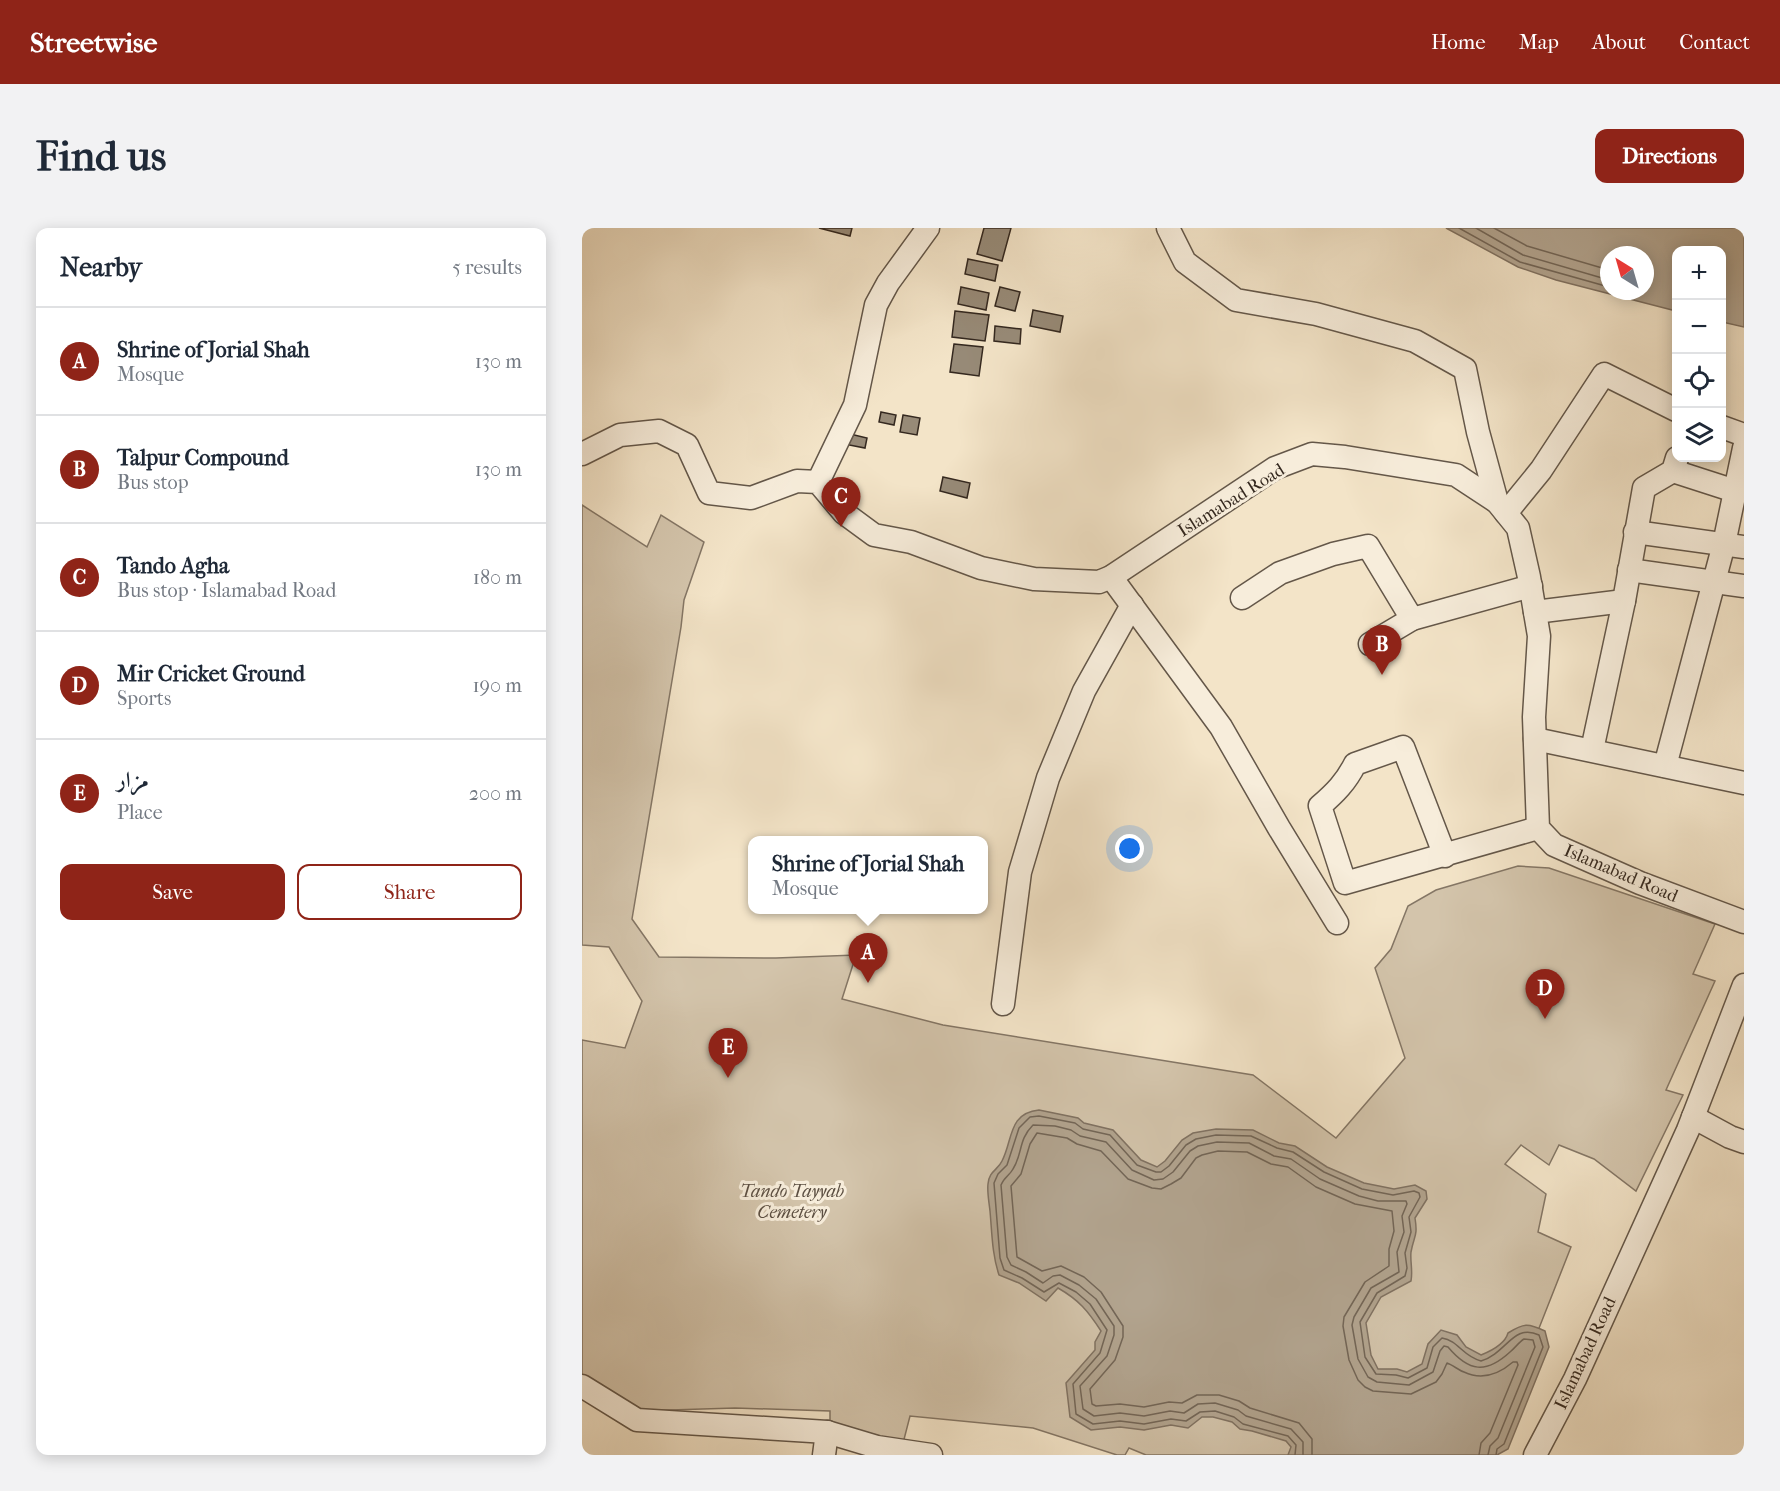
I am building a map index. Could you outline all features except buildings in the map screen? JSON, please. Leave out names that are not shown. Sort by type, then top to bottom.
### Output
[{"type":"street","points":[[582,454],[620,435],[659,431],[687,444],[709,493],[751,498],[797,481],[818,482],[855,405],[876,305],[888,283],[928,228]]},
{"type":"street","points":[[1168,228],[1185,262],[1236,300],[1316,314],[1415,341],[1465,369],[1478,432],[1502,508],[1541,470],[1604,374],[1673,408]]},
{"type":"street","points":[[1726,428],[1744,435]]},
{"type":"street","points":[[1665,766],[1714,580],[1734,546],[1744,448]]},
{"type":"street","name":"Islamabad Road","points":[[818,482],[844,513],[874,535],[910,542],[981,568],[1034,579],[1099,582],[1111,577],[1275,468],[1312,454],[1456,475],[1502,508],[1518,528],[1539,636],[1534,717],[1538,828],[1554,845],[1640,884],[1744,922]]},
{"type":"street","points":[[1592,750],[1624,601],[1644,488],[1675,464],[1739,490]]},
{"type":"street","points":[[1635,532],[1734,546]]},
{"type":"street","points":[[1242,598],[1280,573],[1333,554],[1368,546],[1412,619]]},
{"type":"street","points":[[1629,570],[1744,585]]},
{"type":"street","points":[[1111,577],[1221,727],[1337,923]]},
{"type":"street","points":[[1370,644],[1412,619],[1531,586]]},
{"type":"street","points":[[1535,612],[1624,601]]},
{"type":"street","points":[[1003,1004],[1020,872],[1048,778],[1084,691],[1132,605]]},
{"type":"street","points":[[1535,739],[1744,783]]},
{"type":"street","points":[[1445,856],[1403,747],[1355,764],[1347,780],[1320,806],[1345,883],[1445,856],[1538,828]]},
{"type":"street","name":"Islamabad Road","points":[[1535,1455],[1575,1379],[1693,1117],[1744,985]]},
{"type":"street","points":[[1693,1117],[1744,1142]]},
{"type":"street","points":[[582,1386],[637,1420],[827,1432],[877,1448],[931,1455]]},
{"type":"street","points":[[824,1455],[827,1432]]},
{"type":"green space","name":"Tando Tayyab Cemetery","points":[[582,505],[647,547],[661,515],[704,542],[684,600],[632,919],[659,957],[776,958],[856,955],[842,999],[943,1025],[1253,1075],[1336,1138],[1405,1058],[1375,968],[1391,949],[1408,906],[1436,890],[1518,866],[1549,868],[1715,924],[1693,974],[1715,981],[1666,1090],[1683,1095],[1636,1191],[1594,1159],[1559,1145],[1549,1165],[1521,1145],[1505,1164],[1546,1194],[1538,1232],[1571,1247],[1489,1455],[1146,1455],[1129,1448],[1125,1455],[1117,1455],[1033,1428],[910,1416],[901,1451],[830,1433],[830,1411],[735,1408],[638,1411],[582,1378],[582,1040],[625,1048],[642,1001],[609,947],[582,945]]},
{"type":"water","points":[[1446,228],[1744,228],[1744,327],[1726,323],[1726,246],[1672,246],[1672,310],[1633,300],[1654,300],[1654,246],[1600,246],[1600,291],[1518,267]]},
{"type":"water","points":[[1039,1110],[1078,1118],[1084,1123],[1113,1130],[1141,1160],[1157,1167],[1182,1140],[1193,1133],[1216,1129],[1253,1130],[1279,1143],[1295,1146],[1327,1167],[1364,1183],[1394,1189],[1415,1185],[1426,1191],[1427,1199],[1415,1218],[1416,1233],[1411,1252],[1411,1281],[1381,1297],[1366,1323],[1371,1355],[1378,1369],[1397,1369],[1407,1372],[1422,1364],[1428,1344],[1441,1330],[1457,1335],[1466,1347],[1481,1355],[1497,1347],[1508,1333],[1518,1327],[1530,1325],[1545,1331],[1549,1347],[1508,1449],[1497,1455],[1288,1455],[1291,1447],[1286,1441],[1240,1429],[1232,1422],[1213,1417],[1202,1417],[1188,1428],[1171,1425],[1144,1430],[1120,1427],[1091,1430],[1070,1417],[1066,1383],[1095,1350],[1095,1342],[1101,1331],[1072,1297],[1058,1288],[1046,1301],[1019,1283],[999,1275],[995,1259],[988,1194],[989,1180],[1002,1161],[1017,1122],[1029,1112]]},
{"type":"place","name":"Tando Agha","points":[[841,527]]},
{"type":"place","name":"Talpur Compound","points":[[1382,675]]},
{"type":"place","name":"Shrine of Jorial Shah","points":[[868,983]]},
{"type":"place","name":"Mir Cricket Ground","points":[[1545,1019]]},
{"type":"place","name":"مزار","points":[[728,1078]]}]
